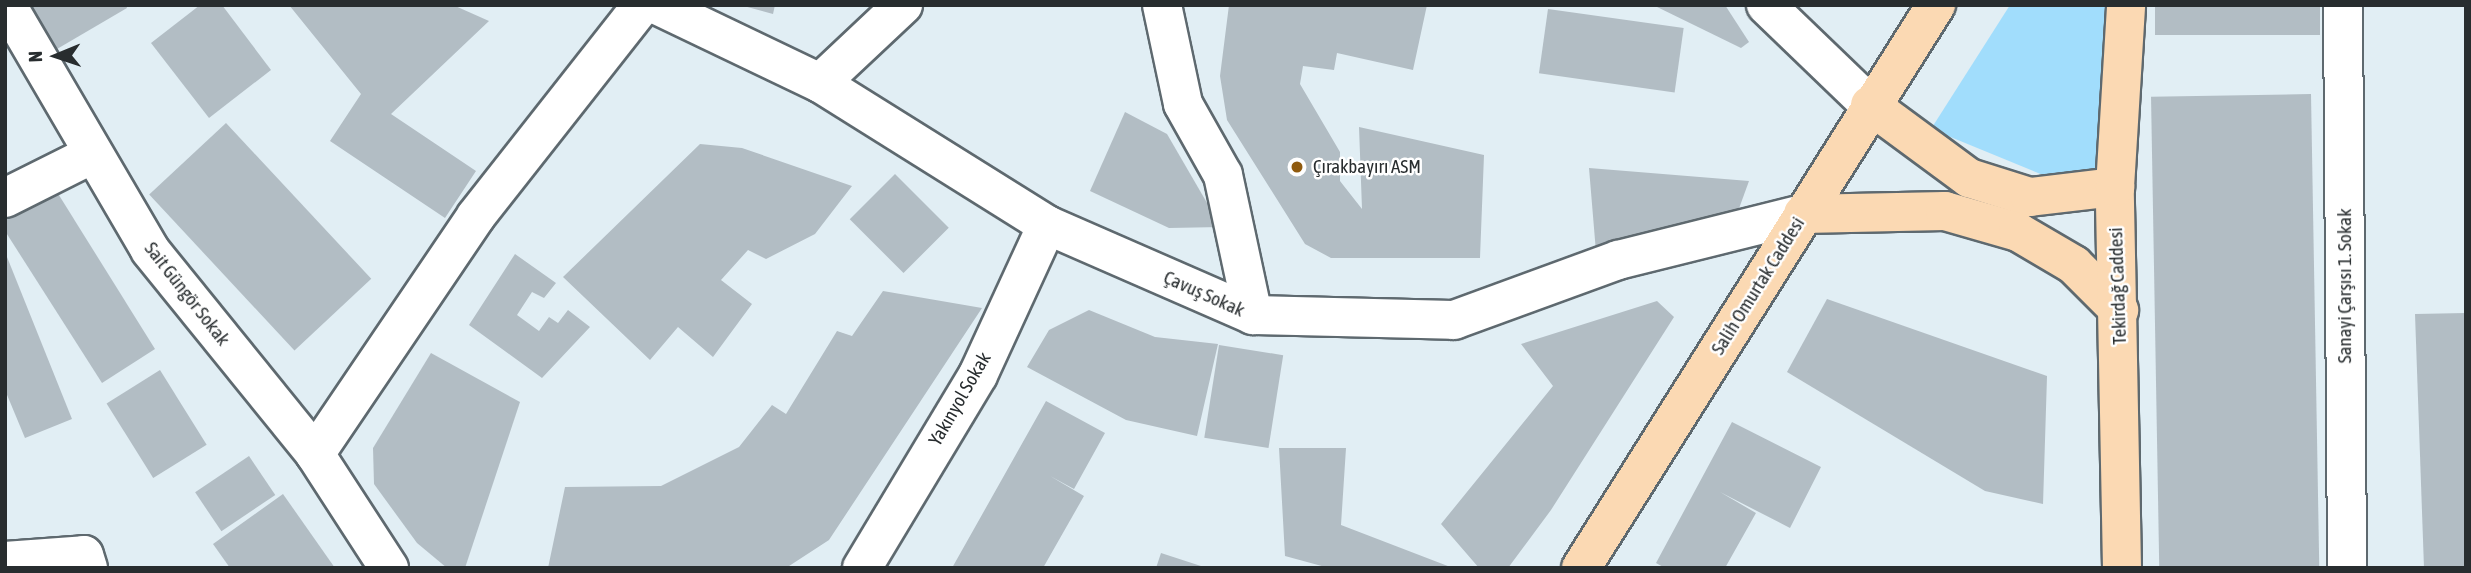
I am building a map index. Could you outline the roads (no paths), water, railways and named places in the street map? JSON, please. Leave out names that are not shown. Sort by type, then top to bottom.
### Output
[{"type":"main road","name":"Salih Omurtak Caddesi","points":[[1581,568],[1870,105],[1936,5]]},
{"type":"main road","name":"Tekirdağ Caddesi","points":[[2122,568],[2115,187],[2126,5]]},
{"type":"main road","points":[[1870,105],[1969,178],[2030,197],[2115,187]]},
{"type":"main road","points":[[1803,214],[1945,211],[2018,232],[2074,265],[2119,310]]},
{"type":"street","name":"Sait Güngör Sokak","points":[[7,5],[150,250],[315,454],[389,568]]},
{"type":"street","points":[[315,454],[476,216],[642,5]]},
{"type":"street","name":"Çavuş Sokak","points":[[657,5],[820,83],[1047,225],[1253,316],[1454,320],[1618,260],[1803,214]]},
{"type":"street","points":[[820,83],[903,5]]},
{"type":"street","points":[[1161,5],[1183,104],[1223,175],[1253,316]]},
{"type":"street","points":[[1766,5],[1870,105]]},
{"type":"street","name":"Sanayi Çarşısı 1. Sokak","points":[[2343,5],[2347,568]]},
{"type":"street","points":[[5,198],[93,154]]},
{"type":"street","name":"Yakınyol Sokak","points":[[862,568],[978,375],[1047,225]]},
{"type":"street","points":[[5,561],[84,555],[88,568]]},
{"type":"place","name":"Çırakbayırı ASM","points":[[1297,167]]}]
